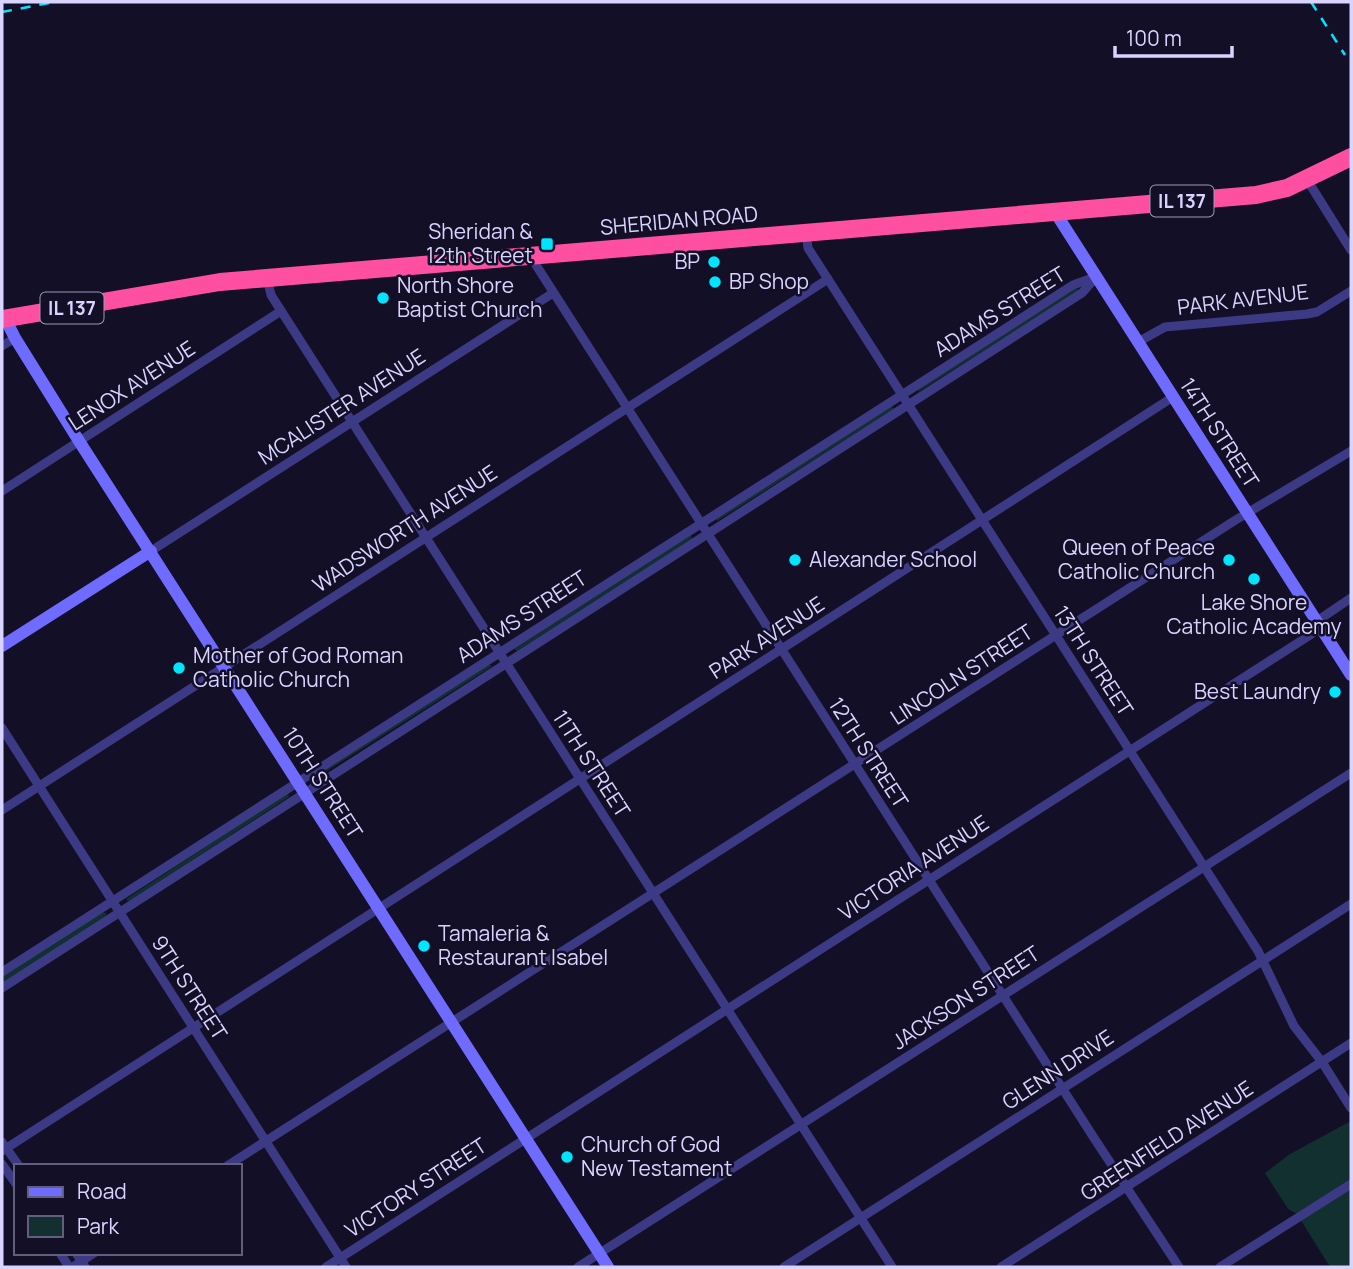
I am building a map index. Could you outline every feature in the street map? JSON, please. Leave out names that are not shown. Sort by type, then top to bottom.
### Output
[{"type":"highway","name":"SHERIDAN ROAD","points":[[3,316],[220,282],[1269,194],[1351,157]]},
{"type":"street","points":[[1306,178],[1351,250]]},
{"type":"street","name":"14TH STREET","points":[[1055,212],[1351,675]]},
{"type":"street","name":"13TH STREET","points":[[806,233],[808,248],[1264,960],[1287,1014],[1351,1108]]},
{"type":"street","name":"12TH STREET","points":[[534,256],[536,265],[553,293],[1179,1267]]},
{"type":"street","name":"ADAMS STREET","points":[[2,988],[119,912],[499,652],[1073,285],[1096,277]]},
{"type":"street","name":"ADAMS STREET","points":[[2,972],[112,901],[506,663],[1082,293],[1096,277]]},
{"type":"street","name":"11TH STREET","points":[[267,278],[271,295],[281,311],[892,1267]]},
{"type":"street","name":"WADSWORTH AVENUE","points":[[2,810],[828,279]]},
{"type":"street","name":"PARK AVENUE","points":[[1138,342],[1165,327],[1317,312],[1351,291]]},
{"type":"street","name":"MCALISTER AVENUE","points":[[150,551],[553,293]]},
{"type":"street","name":"LENOX AVENUE","points":[[2,491],[281,311]]},
{"type":"street","name":"10TH STREET","points":[[3,316],[79,441],[608,1267]]},
{"type":"street","points":[[2,346],[15,338]]},
{"type":"street","name":"PARK AVENUE","points":[[3,1147],[1173,397]]},
{"type":"street","name":"LINCOLN STREET","points":[[230,1164],[1247,513],[1351,451]]},
{"type":"street","points":[[2,646],[150,551]]},
{"type":"street","name":"VICTORIA AVENUE","points":[[526,1138],[1130,751],[1319,625],[1351,598]]},
{"type":"street","name":"9TH STREET","points":[[2,728],[346,1267]]},
{"type":"street","name":"JACKSON STREET","points":[[578,1267],[1351,773]]},
{"type":"street","name":"GLENN DRIVE","points":[[783,1267],[1351,904]]},
{"type":"street","name":"GREENFIELD AVENUE","points":[[1001,1267],[1351,1043]]},
{"type":"street","name":"VICTORY STREET","points":[[326,1267],[526,1138]]},
{"type":"street","points":[[3,1147],[17,1164]]},
{"type":"street","points":[[2,1164],[14,1181]]},
{"type":"street","points":[[1220,1267],[1351,1184]]},
{"type":"green space","points":[[1076,288],[1080,290],[918,392],[918,389]]},
{"type":"green space","points":[[891,406],[894,409],[717,521],[716,519]]},
{"type":"green space","points":[[691,535],[692,539],[517,651],[514,649]]},
{"type":"green space","points":[[488,665],[491,667],[314,779],[313,777]]},
{"type":"green space","points":[[288,793],[289,797],[131,900],[126,899]]},
{"type":"green space","points":[[102,912],[106,913],[106,916],[2,984],[2,977]]},
{"type":"green space","points":[[1351,1121],[1351,1267],[1330,1267],[1297,1214],[1288,1209],[1265,1173],[1290,1154]]},
{"type":"railway","points":[[2,12],[54,2]]},
{"type":"railway","points":[[1311,2],[1345,55]]},
{"type":"place","name":"Sheridan & 12th Street","points":[[547,244]]},
{"type":"place","name":"BP","points":[[714,262]]},
{"type":"place","name":"BP Shop","points":[[715,282]]},
{"type":"place","name":"North Shore Baptist Church","points":[[383,298]]},
{"type":"place","name":"Alexander School","points":[[795,560]]},
{"type":"place","name":"Queen of Peace Catholic Church","points":[[1229,560]]},
{"type":"place","name":"Lake Shore Catholic Academy","points":[[1254,579]]},
{"type":"place","name":"Mother of God Roman Catholic Church","points":[[179,668]]},
{"type":"place","name":"Best Laundry","points":[[1335,692]]},
{"type":"place","name":"Tamaleria & Restaurant Isabel","points":[[424,946]]},
{"type":"place","name":"Church of God New Testament","points":[[567,1157]]}]
